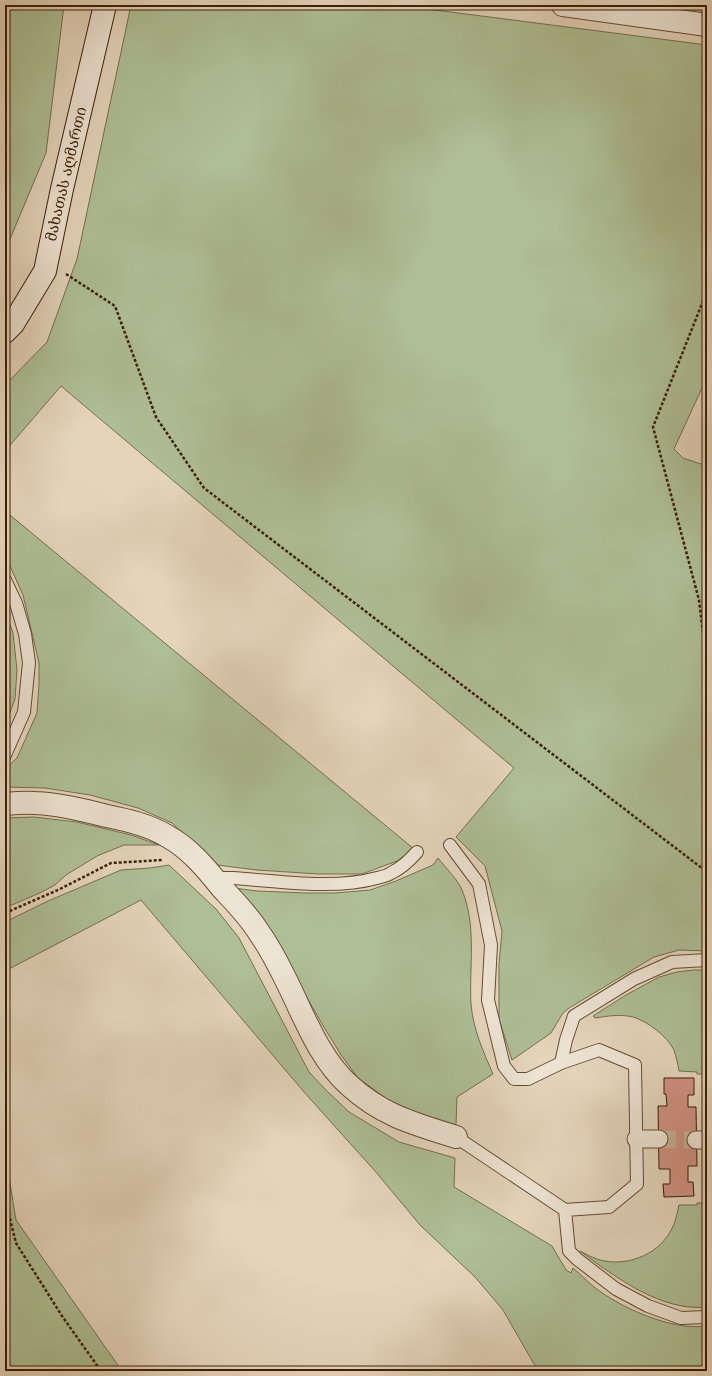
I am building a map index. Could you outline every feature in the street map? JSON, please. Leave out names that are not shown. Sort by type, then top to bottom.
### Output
[{"type":"street","name":"მახათას აღმართი","points":[[5,332],[13,324],[45,270],[62,189],[105,5]]},
{"type":"street","points":[[563,5],[707,25]]},
{"type":"street","points":[[5,804],[35,803],[78,808],[134,822],[166,835],[193,854],[258,930],[276,960],[322,1050],[333,1067],[350,1086],[390,1114],[407,1122],[456,1136]]},
{"type":"street","points":[[636,1139],[659,1139]]},
{"type":"lane","points":[[5,580],[16,603],[25,634],[29,663],[24,712],[5,755]]},
{"type":"lane","points":[[450,845],[479,884],[491,945],[488,1000],[504,1066],[514,1079],[528,1079],[561,1064],[599,1050],[635,1065],[637,1184],[609,1208],[565,1210],[456,1136]]},
{"type":"lane","points":[[216,880],[233,878],[347,884],[390,874],[407,863],[417,852]]},
{"type":"lane","points":[[561,1064],[566,1040],[574,1016],[634,979],[672,962],[707,960]]},
{"type":"lane","points":[[565,1210],[569,1251],[616,1289],[648,1306],[681,1318],[707,1317]]},
{"type":"path","points":[[47,262],[115,306],[156,417],[204,488],[707,872]]},
{"type":"path","points":[[707,291],[654,427],[699,600],[707,664]]},
{"type":"path","points":[[5,913],[60,889],[111,863],[160,859],[182,861],[193,854]]},
{"type":"path","points":[[5,1199],[16,1243],[62,1316],[101,1371]]},
{"type":"green space","points":[[5,5],[64,5],[46,153],[5,251]]},
{"type":"green space","points":[[131,5],[396,5],[707,45],[707,377],[674,449],[683,458],[707,466],[707,951],[679,950],[654,957],[569,1008],[563,1013],[551,1033],[512,1060],[499,1019],[499,964],[502,931],[485,866],[456,837],[514,768],[61,386],[5,451],[5,385],[47,342],[77,259]]},
{"type":"green space","points":[[624,5],[707,5],[707,15]]},
{"type":"green space","points":[[5,511],[414,849],[397,861],[362,874],[318,874],[257,870],[217,865],[172,823],[138,808],[90,795],[45,788],[5,787],[5,769],[17,758],[37,713],[39,663],[23,595],[5,555]]},
{"type":"green space","points":[[5,611],[13,633],[17,670],[15,699],[5,726]]},
{"type":"green space","points":[[34,817],[77,822],[131,835],[159,845],[124,845],[97,856],[66,875],[55,885],[42,892],[12,905],[5,906],[5,818]]},
{"type":"green space","points":[[438,858],[458,882],[467,904],[471,932],[472,1013],[479,1040],[493,1074],[457,1097],[456,1125],[411,1111],[387,1099],[358,1078],[341,1055],[286,961],[234,888],[257,891],[306,893],[335,893],[370,890],[396,881],[433,865]]},
{"type":"green space","points":[[169,865],[216,909],[239,938],[309,1072],[349,1112],[399,1142],[455,1158],[454,1187],[552,1246],[566,1270],[571,1273],[573,1268],[594,1287],[618,1303],[648,1316],[678,1325],[693,1327],[707,1326],[707,1371],[538,1371],[503,1310],[475,1277],[420,1225],[375,1171],[304,1092],[141,900],[5,971],[5,922],[48,901],[121,870]]},
{"type":"green space","points":[[707,970],[707,1074],[679,1071],[675,1052],[671,1045],[662,1034],[644,1022],[628,1016],[595,1018],[593,1016],[626,995],[659,977],[677,972]]},
{"type":"green space","points":[[5,1153],[16,1220],[122,1371],[5,1371]]},
{"type":"green space","points":[[697,1203],[707,1203],[707,1307],[690,1307],[673,1304],[640,1291],[580,1251],[595,1258],[607,1261],[618,1262],[638,1258],[657,1248],[664,1240],[670,1232],[676,1219],[679,1205],[697,1205]]},
{"type":"building","points":[[664,1078],[694,1078],[694,1095],[688,1095],[688,1107],[696,1107],[697,1166],[688,1166],[688,1182],[693,1182],[694,1196],[664,1197],[663,1184],[670,1184],[670,1169],[659,1169],[658,1106],[667,1106],[666,1094],[664,1094]]},
{"type":"tunnel","points":[[659,1139],[696,1140]]}]
